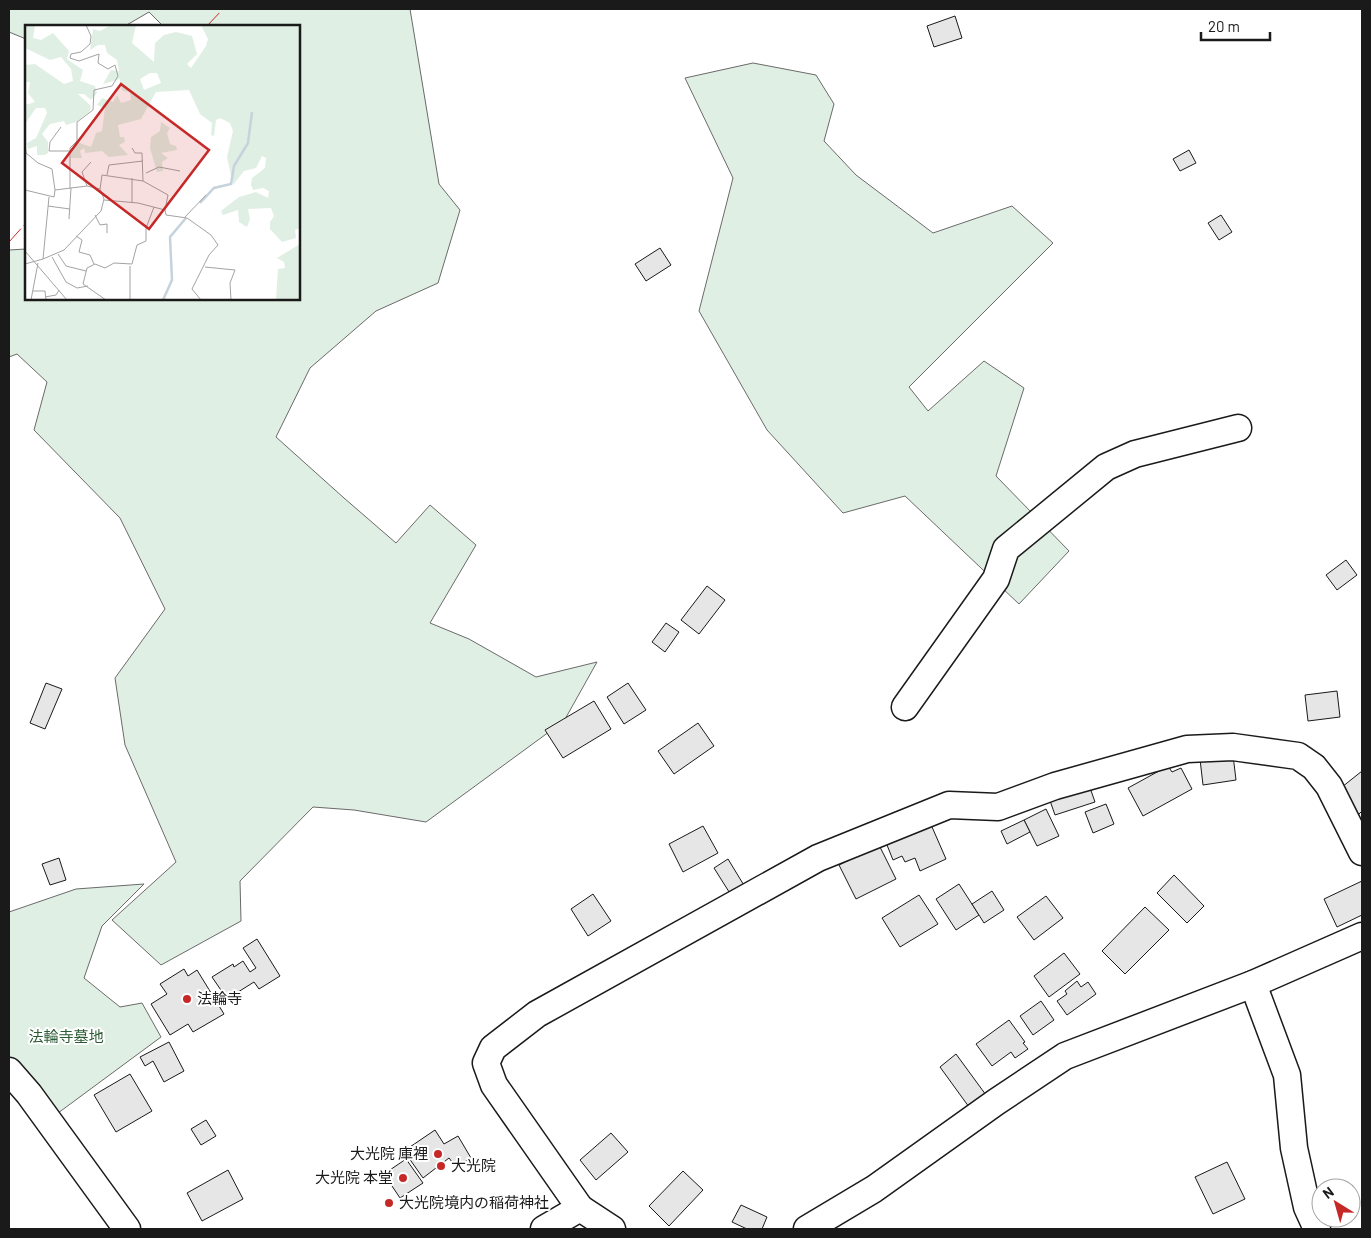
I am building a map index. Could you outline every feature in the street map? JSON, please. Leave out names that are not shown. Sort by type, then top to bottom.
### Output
[{"type":"street","points":[[905,707],[996,579],[1006,549],[1106,466],[1135,454],[1238,428]]},
{"type":"street","points":[[612,1229],[580,1208],[494,1085],[486,1063],[493,1048],[538,1014],[818,858],[949,805],[998,807],[1055,786],[1187,749],[1233,747],[1298,756],[1314,766],[1329,786],[1362,852]]},
{"type":"street","points":[[807,1229],[874,1189],[989,1107],[1065,1056],[1253,984],[1362,936]]},
{"type":"street","points":[[1253,984],[1287,1075],[1294,1148],[1307,1207],[1317,1229]]},
{"type":"street","points":[[9,1071],[29,1094],[127,1229]]},
{"type":"street","points":[[544,1229],[580,1208]]},
{"type":"green space","points":[[9,9],[410,9],[439,184],[460,210],[438,283],[376,311],[310,368],[276,437],[396,543],[430,505],[476,545],[430,623],[469,639],[536,677],[597,662],[564,721],[426,822],[354,810],[313,807],[240,881],[241,921],[161,965],[112,920],[176,862],[125,745],[115,678],[165,609],[120,518],[34,430],[47,382],[17,354],[9,357],[9,250],[25,249],[25,300],[300,300],[300,25],[162,25],[149,12],[127,25],[25,25],[25,39],[9,32]]},
{"type":"green space","points":[[753,63],[816,75],[834,104],[824,141],[856,175],[933,233],[1012,206],[1053,243],[909,387],[928,411],[984,361],[1024,388],[996,476],[1069,551],[1019,604],[905,496],[843,513],[767,430],[699,311],[733,178],[685,78]]},
{"type":"green space","name":"法輪寺墓地","points":[[144,884],[102,926],[84,978],[120,1007],[142,1003],[161,1037],[54,1116],[9,1061],[9,912],[76,889]]},
{"type":"building","points":[[955,16],[962,38],[934,47],[927,26]]},
{"type":"building","points":[[1189,150],[1196,163],[1180,171],[1173,159]]},
{"type":"building","points":[[1221,215],[1232,232],[1219,240],[1208,223]]},
{"type":"building","points":[[660,248],[671,265],[646,281],[635,264]]},
{"type":"building","points":[[1346,560],[1357,575],[1337,590],[1326,575]]},
{"type":"building","points":[[707,586],[725,600],[699,634],[681,620]]},
{"type":"building","points":[[666,623],[679,632],[665,652],[652,642]]},
{"type":"building","points":[[46,683],[62,689],[45,729],[30,723]]},
{"type":"building","points":[[628,683],[646,710],[624,724],[607,697]]},
{"type":"building","points":[[1337,691],[1340,717],[1308,721],[1305,695]]},
{"type":"building","points":[[594,701],[611,729],[563,758],[545,730]]},
{"type":"building","points":[[698,723],[714,746],[674,774],[658,751]]},
{"type":"building","points":[[1233,755],[1236,780],[1203,785],[1200,759]]},
{"type":"building","points":[[1168,766],[1172,772],[1181,768],[1192,789],[1143,816],[1128,788]]},
{"type":"building","points":[[1362,771],[1362,811],[1357,816],[1337,791]]},
{"type":"building","points":[[1088,782],[1095,802],[1055,815],[1048,795]]},
{"type":"building","points":[[1106,804],[1114,824],[1093,833],[1085,812]]},
{"type":"building","points":[[1046,809],[1059,836],[1037,846],[1024,820]]},
{"type":"building","points":[[929,820],[946,859],[920,871],[915,858],[905,862],[902,856],[893,860],[885,840]]},
{"type":"building","points":[[1024,820],[1030,832],[1007,844],[1001,831]]},
{"type":"building","points":[[703,826],[718,853],[683,872],[669,844]]},
{"type":"building","points":[[879,845],[896,879],[856,899],[839,865]]},
{"type":"building","points":[[59,858],[66,880],[50,885],[42,864]]},
{"type":"building","points":[[728,859],[745,887],[731,895],[714,868]]},
{"type":"building","points":[[1174,875],[1204,906],[1187,923],[1157,893]]},
{"type":"building","points":[[1362,881],[1362,915],[1337,927],[1324,899]]},
{"type":"building","points":[[959,884],[979,915],[956,930],[936,899]]},
{"type":"building","points":[[992,891],[1004,910],[984,923],[972,904]]},
{"type":"building","points":[[593,894],[611,921],[588,936],[571,909]]},
{"type":"building","points":[[919,895],[938,924],[900,947],[882,918]]},
{"type":"building","points":[[1046,896],[1063,918],[1034,940],[1017,917]]},
{"type":"building","points":[[1145,907],[1169,930],[1125,974],[1102,951]]},
{"type":"building","name":"法輪寺","points":[[257,939],[280,976],[259,989],[254,982],[227,999],[212,977],[233,964],[234,967],[243,961],[250,972],[256,968],[243,948]]},
{"type":"building","points":[[1064,953],[1080,974],[1049,997],[1034,976]]},
{"type":"building","name":"法輪寺","points":[[184,969],[188,976],[197,970],[224,1014],[193,1032],[188,1024],[170,1035],[151,1004],[167,994],[160,984]]},
{"type":"building","points":[[1077,981],[1081,987],[1088,982],[1096,994],[1067,1015],[1057,1001],[1067,994],[1065,991]]},
{"type":"building","points":[[1041,1001],[1054,1020],[1033,1035],[1020,1016]]},
{"type":"building","points":[[1009,1020],[1028,1049],[1015,1058],[1011,1052],[992,1066],[976,1044]]},
{"type":"building","name":"法輪寺","points":[[169,1042],[184,1071],[164,1082],[153,1061],[145,1066],[140,1057]]},
{"type":"building","points":[[956,1054],[986,1095],[969,1107],[940,1067]]},
{"type":"building","points":[[130,1074],[152,1111],[116,1132],[94,1095]]},
{"type":"building","points":[[206,1120],[216,1136],[201,1145],[191,1129]]},
{"type":"building","name":"大光院 庫裡","points":[[435,1130],[444,1144],[458,1136],[471,1158],[456,1167],[449,1158],[423,1178],[404,1151]]},
{"type":"building","points":[[611,1133],[628,1152],[596,1180],[580,1160]]},
{"type":"building","name":"大光院 本堂","points":[[406,1159],[423,1183],[400,1198],[384,1174]]},
{"type":"building","points":[[1227,1162],[1245,1199],[1213,1214],[1195,1177]]},
{"type":"building","points":[[228,1170],[243,1199],[202,1221],[187,1193]]},
{"type":"building","points":[[683,1171],[703,1190],[669,1226],[649,1206]]},
{"type":"building","points":[[741,1205],[767,1217],[762,1229],[747,1229],[732,1222]]},
{"type":"power","points":[[208,25],[223,9]]},
{"type":"power","points":[[9,242],[25,224]]},
{"type":"place","name":"法輪寺","points":[[187,999]]},
{"type":"place","name":"大光院 庫裡","points":[[438,1154]]},
{"type":"place","name":"大光院","points":[[441,1166]]},
{"type":"place","name":"大光院 本堂","points":[[403,1178]]},
{"type":"place","name":"大光院境内の稲荷神社","points":[[389,1203]]}]
